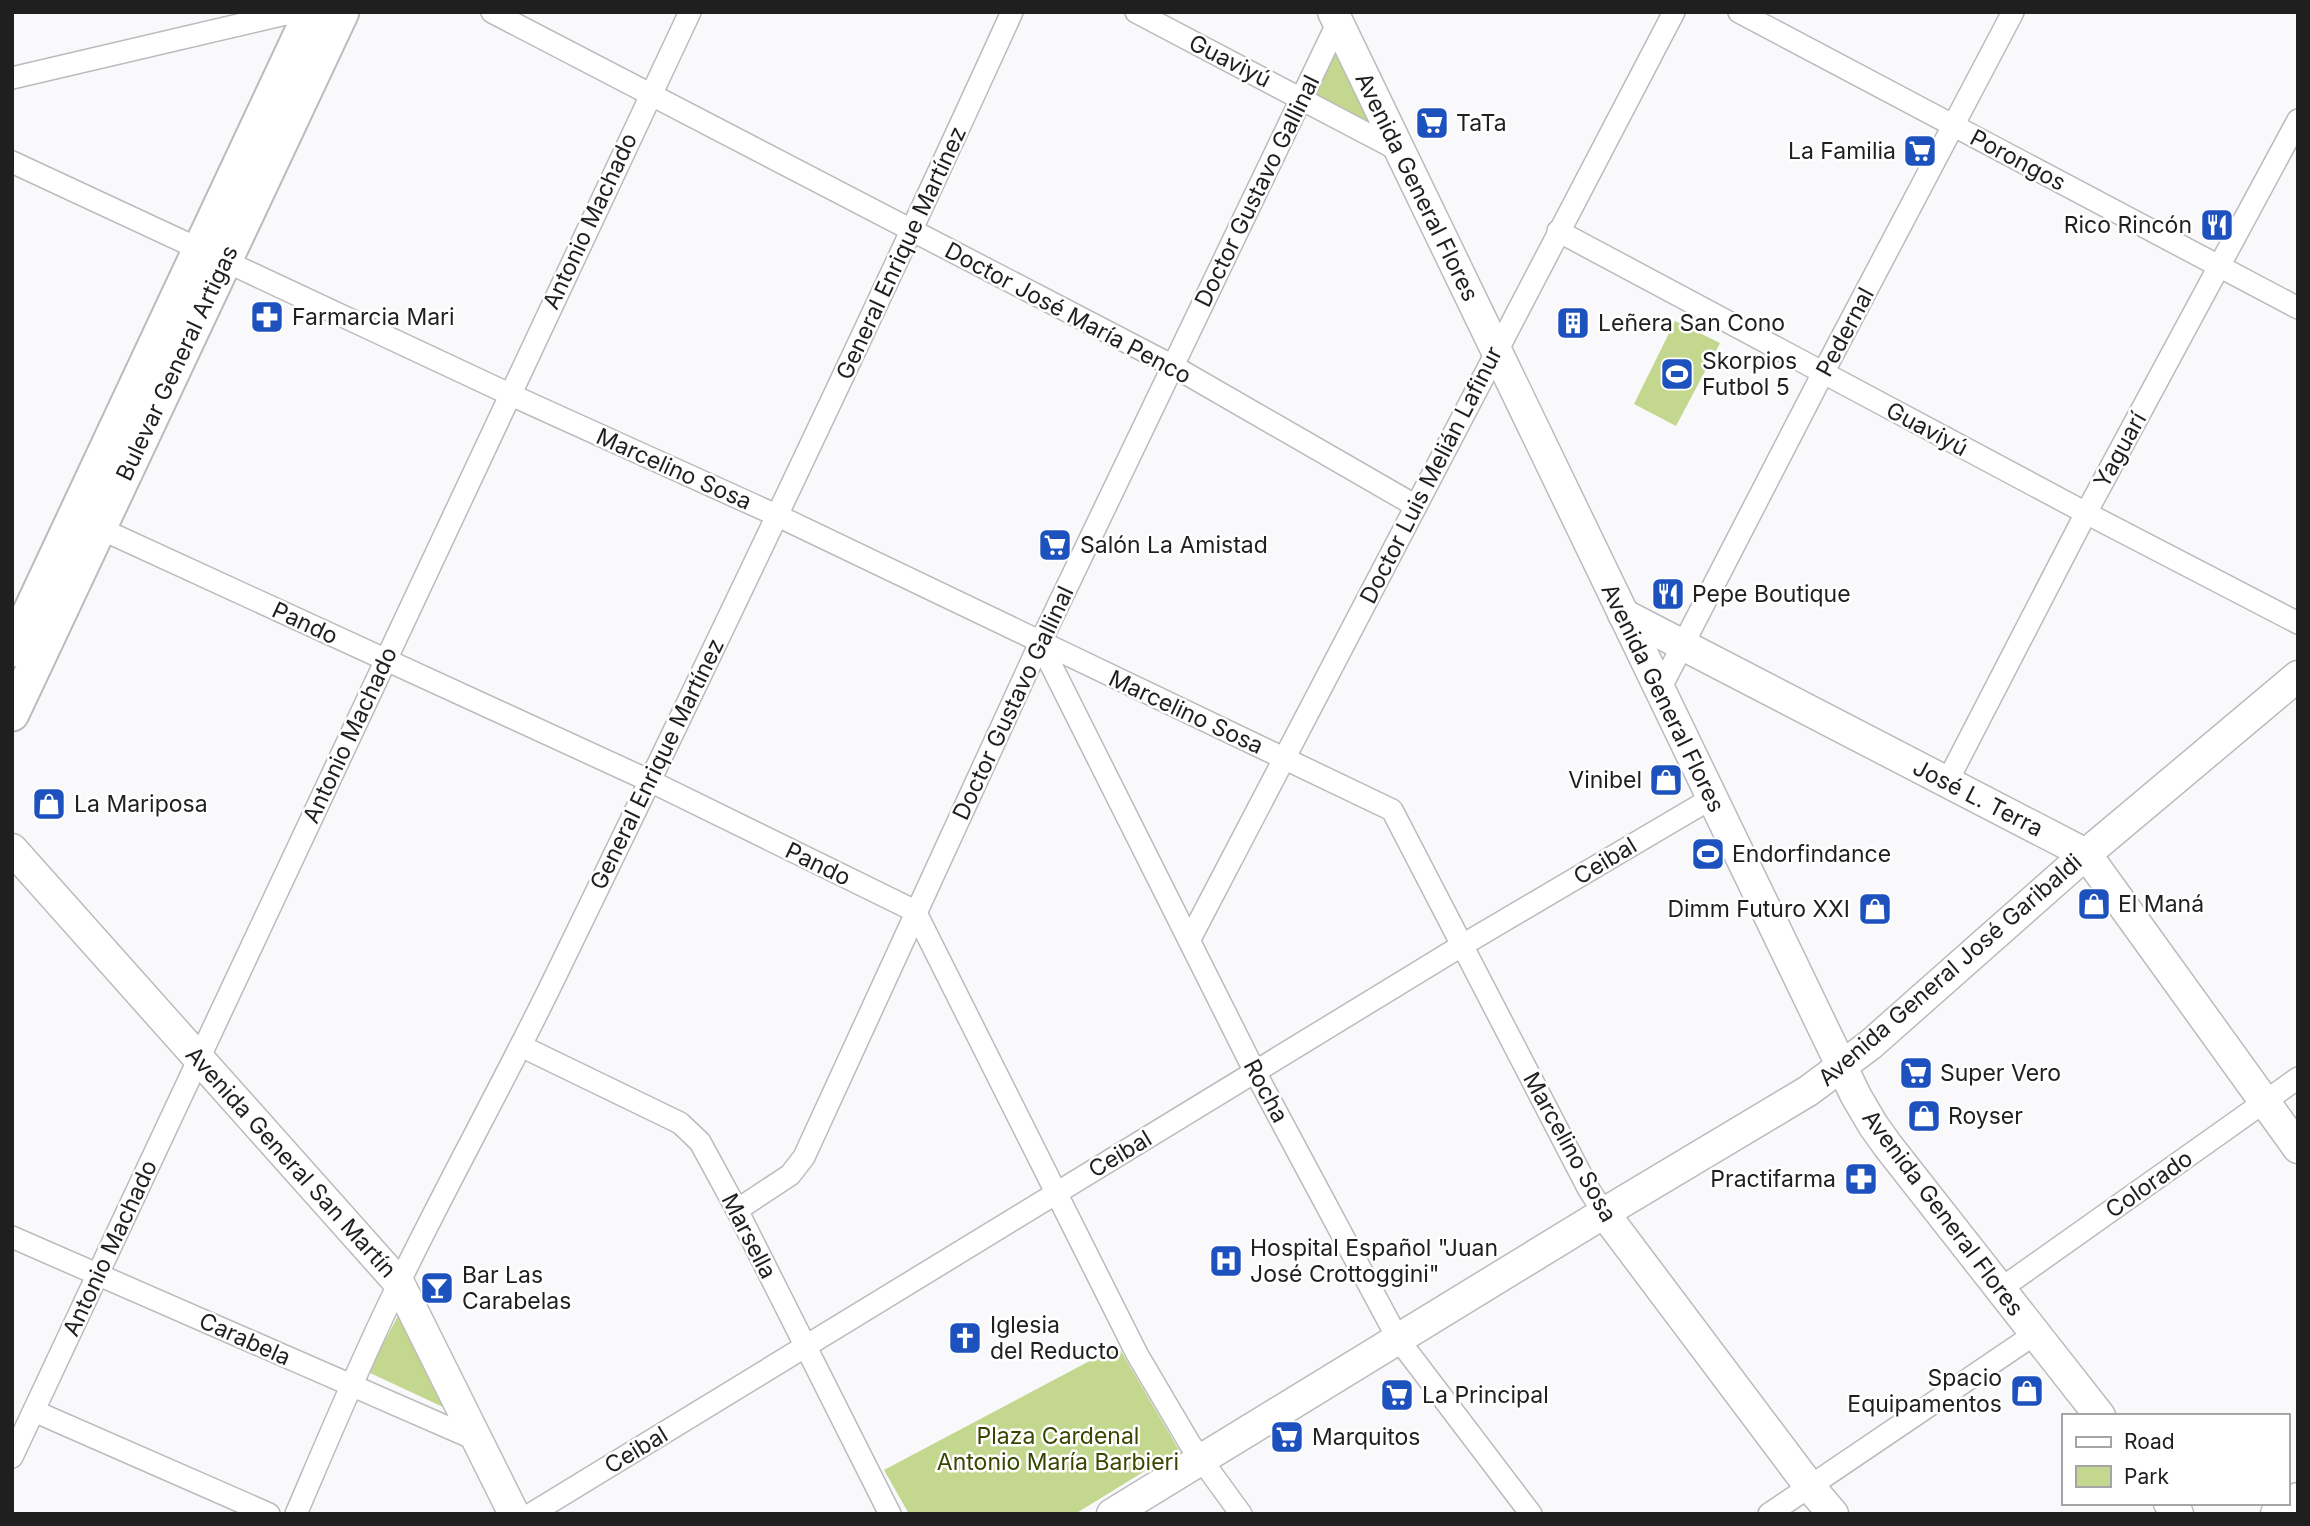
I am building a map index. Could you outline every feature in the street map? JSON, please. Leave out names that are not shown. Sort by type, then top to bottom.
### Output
[{"type":"main road","name":"Bulevar General Artigas","points":[[12,714],[99,528],[311,12]]},
{"type":"main road","name":"Bulevar General Artigas","points":[[12,650],[212,255],[342,12]]},
{"type":"street","points":[[12,78],[294,12]]},
{"type":"street","name":"Doctor José María Penco","points":[[492,12],[1173,366],[1416,506]]},
{"type":"street","name":"Antonio Machado","points":[[12,1457],[690,12]]},
{"type":"street","name":"General Enrique Martínez","points":[[296,1514],[350,1386],[399,1283],[521,1046],[650,781],[912,231],[1012,12]]},
{"type":"street","name":"Guaviyú","points":[[1136,12],[1398,150]]},
{"type":"street","name":"Doctor Luis Melián Lafinur","points":[[1190,939],[1674,12]]},
{"type":"street","name":"Porongos","points":[[1739,12],[2298,308]]},
{"type":"street","name":"Pedernal","points":[[1659,691],[2013,12]]},
{"type":"street","name":"Doctor Gustavo Gallinal","points":[[737,1210],[790,1175],[804,1157],[1040,643],[1302,98],[1336,17]]},
{"type":"street","name":"Avenida General Flores","points":[[1336,17],[1659,691],[1842,1067],[1873,1125],[2097,1414]]},
{"type":"street","name":"Yaguarí","points":[[1947,782],[2085,513],[2298,120]]},
{"type":"street","name":"Marcelino Sosa","points":[[12,162],[509,394],[776,515],[1392,810],[1588,1188],[1604,1213],[1833,1514]]},
{"type":"street","name":"Guaviyú","points":[[1558,231],[2085,513],[2298,623]]},
{"type":"street","name":"Pando","points":[[99,528],[650,781],[915,911]]},
{"type":"street","name":"José L. Terra","points":[[1623,614],[2086,854],[2298,1148]]},
{"type":"street","name":"Rocha","points":[[1040,643],[1255,1072],[1398,1339],[1531,1514]]},
{"type":"street","name":"Avenida General José Garibaldi","points":[[1112,1514],[1808,1091],[1842,1067],[2086,854],[2298,676]]},
{"type":"street","name":"Ceibal","points":[[531,1514],[1461,946],[1712,798]]},
{"type":"street","name":"Avenida General San Martín","points":[[12,849],[399,1283],[514,1514]]},
{"type":"street","points":[[915,911],[1138,1354],[1201,1460],[1241,1514]]},
{"type":"street","name":"Marsella","points":[[521,1046],[680,1123],[700,1142],[890,1514]]},
{"type":"street","name":"Colorado","points":[[2000,1290],[2298,1078]]},
{"type":"street","name":"Carabela","points":[[12,1237],[478,1441]]},
{"type":"street","points":[[1769,1514],[2035,1334]]},
{"type":"street","points":[[34,1411],[269,1514]]},
{"type":"green space","points":[[1335,53],[1372,128],[1312,94]]},
{"type":"green space","name":"Skorpios Futbol 5","points":[[1675,321],[1720,343],[1676,426],[1634,404]]},
{"type":"green space","points":[[398,1316],[445,1408],[368,1372]]},
{"type":"green space","name":"Plaza Cardenal Antonio María Barbieri","points":[[1118,1346],[1179,1450],[1075,1514],[909,1514],[884,1470]]},
{"type":"place","name":"TaTa","points":[[1432,123]]},
{"type":"place","name":"La Familia","points":[[1920,151]]},
{"type":"place","name":"Rico Rincón","points":[[2217,225]]},
{"type":"place","name":"Farmarcia Mari","points":[[267,317]]},
{"type":"place","name":"Leñera San Cono","points":[[1573,323]]},
{"type":"place","name":"Skorpios Futbol 5","points":[[1677,374]]},
{"type":"place","name":"Salón La Amistad","points":[[1055,545]]},
{"type":"place","name":"Pepe Boutique","points":[[1668,594]]},
{"type":"place","name":"Vinibel","points":[[1666,780]]},
{"type":"place","name":"La Mariposa","points":[[49,804]]},
{"type":"place","name":"Endorfindance","points":[[1708,854]]},
{"type":"place","name":"El Maná","points":[[2094,904]]},
{"type":"place","name":"Dimm Futuro XXI","points":[[1875,909]]},
{"type":"place","name":"Super Vero","points":[[1916,1073]]},
{"type":"place","name":"Royser","points":[[1924,1116]]},
{"type":"place","name":"Practifarma","points":[[1861,1179]]},
{"type":"place","name":"Hospital Español \"Juan José Crottoggini\"","points":[[1226,1261]]},
{"type":"place","name":"Bar Las Carabelas","points":[[437,1288]]},
{"type":"place","name":"Iglesia del Reducto","points":[[965,1338]]},
{"type":"place","name":"Spacio Equipamentos","points":[[2027,1391]]},
{"type":"place","name":"La Principal","points":[[1397,1395]]},
{"type":"place","name":"Marquitos","points":[[1287,1437]]}]
